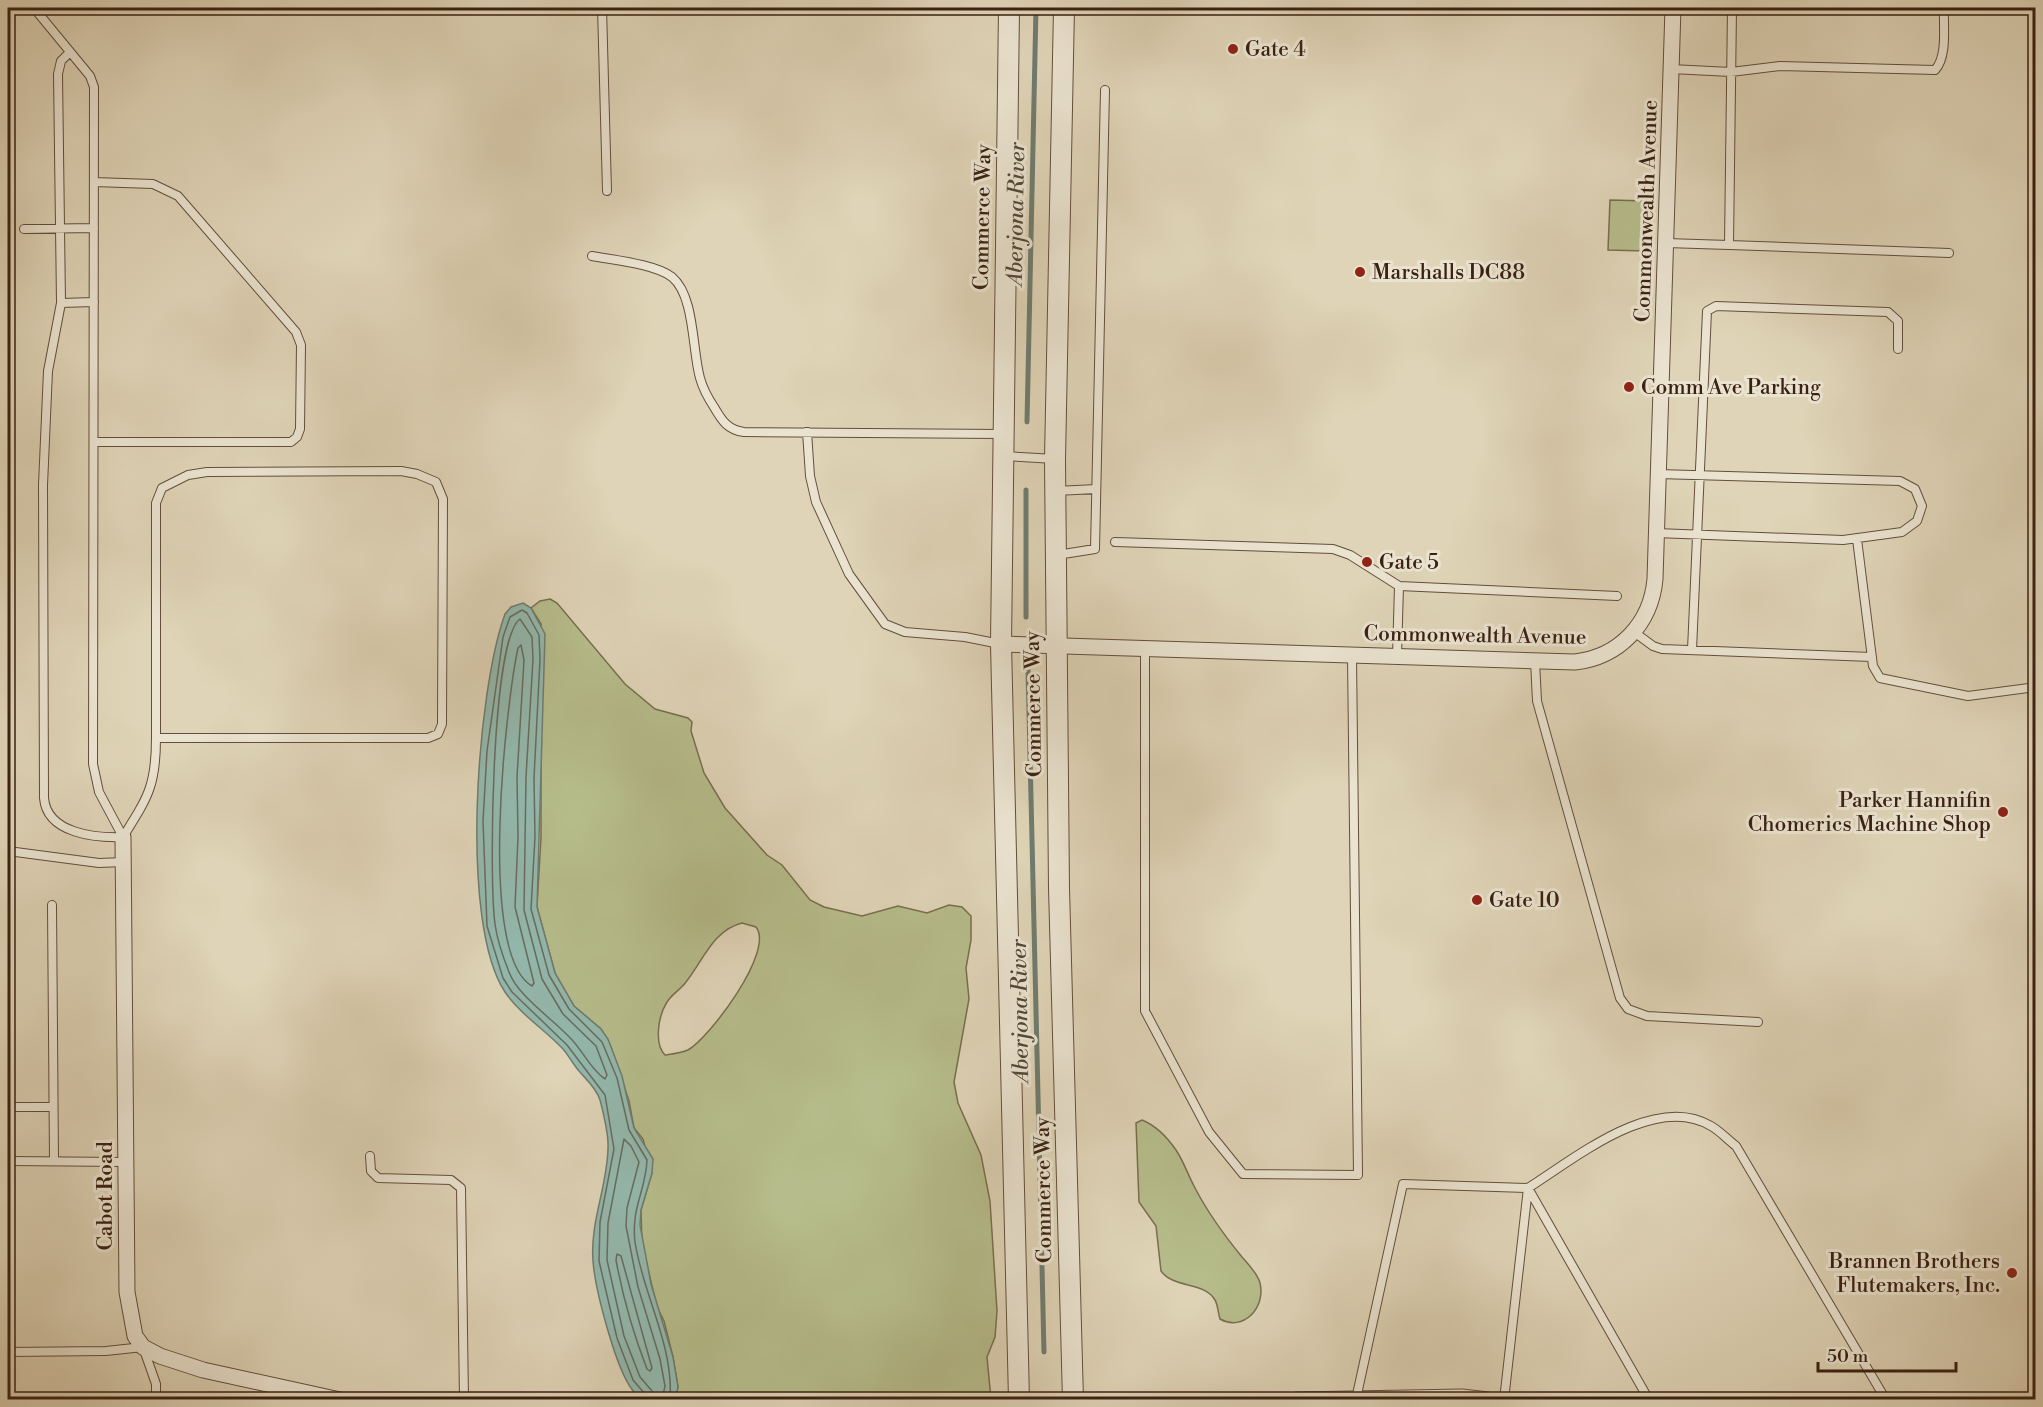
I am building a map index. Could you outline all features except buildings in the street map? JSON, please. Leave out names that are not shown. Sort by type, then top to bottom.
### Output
[{"type":"street","name":"Commerce Way","points":[[1009,8],[1001,644],[1019,1400]]},
{"type":"street","name":"Commerce Way","points":[[1064,8],[1054,459],[1059,888],[1073,1400]]},
{"type":"street","name":"Commonwealth Avenue","points":[[1001,644],[1575,662],[1592,659],[1617,647],[1634,632],[1646,614],[1652,597],[1656,533],[1673,8]]},
{"type":"street","name":"Cabot Road","points":[[123,837],[127,1300],[135,1336],[143,1347]]},
{"type":"street","points":[[143,1347],[160,1356],[203,1370],[339,1400]]},
{"type":"street","points":[[1296,1400],[1488,1400]]},
{"type":"lane","points":[[34,8],[92,79],[94,87],[93,764],[99,792],[123,837]]},
{"type":"lane","points":[[602,8],[607,191]]},
{"type":"lane","points":[[1729,245],[1732,8]]},
{"type":"lane","points":[[1671,69],[1731,72],[1780,66],[1935,69],[1940,61],[1943,47],[1944,8]]},
{"type":"lane","points":[[70,52],[58,69],[58,229],[61,303],[48,371],[43,497],[45,804],[55,820],[84,835],[123,837]]},
{"type":"lane","points":[[1056,555],[1095,549],[1105,90]]},
{"type":"lane","points":[[94,182],[153,184],[173,192],[184,201],[296,332],[300,341],[300,429],[297,437],[291,442],[94,442]]},
{"type":"lane","points":[[24,229],[94,228]]},
{"type":"lane","points":[[1666,243],[1949,253]]},
{"type":"lane","points":[[592,256],[656,269],[664,272],[679,284],[686,301],[700,381],[725,425],[744,432],[1002,434]]},
{"type":"lane","points":[[61,303],[94,302]]},
{"type":"lane","points":[[1692,650],[1705,317],[1710,308],[1888,312],[1898,321],[1898,349]]},
{"type":"lane","points":[[807,432],[810,476],[816,502],[849,574],[885,624],[905,632],[966,637],[1001,644]]},
{"type":"lane","points":[[1002,456],[1054,459]]},
{"type":"lane","points":[[123,837],[144,803],[156,774],[156,738],[156,503],[162,488],[188,475],[207,472],[401,471],[428,478],[439,486],[443,494],[443,535],[442,724],[438,734],[428,738],[156,738]]},
{"type":"lane","points":[[1656,533],[1857,539],[1902,532],[1914,525],[1922,506],[1915,489],[1900,481],[1658,474]]},
{"type":"lane","points":[[1055,491],[1096,489]]},
{"type":"lane","points":[[1857,539],[1875,673],[1883,679],[1968,696],[2036,687]]},
{"type":"lane","points":[[1115,542],[1333,549],[1350,555],[1399,586],[1617,596]]},
{"type":"lane","points":[[1397,656],[1399,586]]},
{"type":"lane","points":[[1634,632],[1660,649],[1872,657]]},
{"type":"lane","points":[[1145,647],[1145,1011],[1209,1132],[1243,1174],[1358,1175],[1352,655]]},
{"type":"lane","points":[[1535,661],[1537,701],[1620,998],[1628,1009],[1647,1016],[1758,1022]]},
{"type":"lane","points":[[8,851],[99,863],[124,862]]},
{"type":"lane","points":[[52,905],[54,1161]]},
{"type":"lane","points":[[8,1107],[53,1107]]},
{"type":"lane","points":[[1356,1399],[1403,1184],[1528,1188],[1631,1124],[1657,1118],[1688,1118],[1710,1125],[1736,1146],[1886,1400]]},
{"type":"lane","points":[[370,1156],[371,1171],[381,1179],[451,1180],[461,1188],[464,1400]]},
{"type":"lane","points":[[8,1161],[125,1162]]},
{"type":"lane","points":[[1504,1400],[1528,1188]]},
{"type":"lane","points":[[1528,1188],[1649,1400]]},
{"type":"lane","points":[[8,1352],[106,1351],[143,1347],[156,1384],[156,1400]]},
{"type":"green space","points":[[1610,200],[1648,201],[1646,251],[1608,250]]},
{"type":"green space","points":[[550,599],[557,603],[625,684],[655,709],[688,718],[692,722],[691,731],[704,773],[725,808],[767,855],[782,865],[810,900],[824,907],[862,916],[898,906],[927,913],[949,905],[962,907],[971,916],[971,940],[966,968],[969,999],[954,1082],[958,1103],[981,1155],[990,1201],[997,1311],[995,1337],[987,1357],[991,1399],[675,1399],[678,1387],[673,1357],[664,1321],[657,1307],[642,1244],[641,1210],[652,1173],[643,1139],[634,1128],[629,1101],[611,1047],[601,1029],[574,1006],[555,973],[537,907],[541,837],[541,624],[531,608],[540,601]],"holes":[[[742,923],[756,927],[759,939],[756,955],[749,973],[724,1012],[711,1029],[688,1050],[665,1055],[659,1044],[658,1030],[661,1015],[669,999],[686,982],[709,947],[723,932]]]},
{"type":"green space","points":[[1142,1120],[1157,1129],[1173,1145],[1211,1215],[1257,1276],[1260,1283],[1260,1301],[1251,1315],[1244,1320],[1229,1322],[1220,1319],[1216,1302],[1210,1294],[1197,1287],[1173,1280],[1161,1271],[1156,1226],[1139,1202],[1136,1123]]},
{"type":"water","points":[[523,603],[531,608],[545,634],[537,907],[555,973],[574,1006],[601,1029],[608,1039],[622,1076],[634,1128],[653,1159],[652,1173],[641,1210],[640,1225],[651,1284],[673,1357],[678,1387],[675,1399],[649,1400],[636,1394],[622,1370],[602,1310],[593,1261],[593,1247],[596,1218],[605,1177],[608,1143],[599,1096],[563,1049],[518,1008],[505,992],[491,959],[482,915],[477,862],[477,806],[487,696],[495,650],[505,614],[511,607]]},
{"type":"waterway","name":"Aberjona River","points":[[1027,422],[1036,8]]},
{"type":"waterway","name":"Aberjona River","points":[[1026,490],[1026,617]]},
{"type":"waterway","name":"Aberjona River","points":[[1028,669],[1044,1352]]},
{"type":"place","name":"Gate 4","points":[[1233,49]]},
{"type":"place","name":"Marshalls DC88","points":[[1360,272]]},
{"type":"place","name":"Comm Ave Parking","points":[[1629,387]]},
{"type":"place","name":"Gate 5","points":[[1367,562]]},
{"type":"place","name":"Parker Hannifin Chomerics Machine Shop","points":[[2003,812]]},
{"type":"place","name":"Gate 10","points":[[1477,900]]},
{"type":"place","name":"Brannen Brothers Flutemakers, Inc.","points":[[2012,1273]]}]
